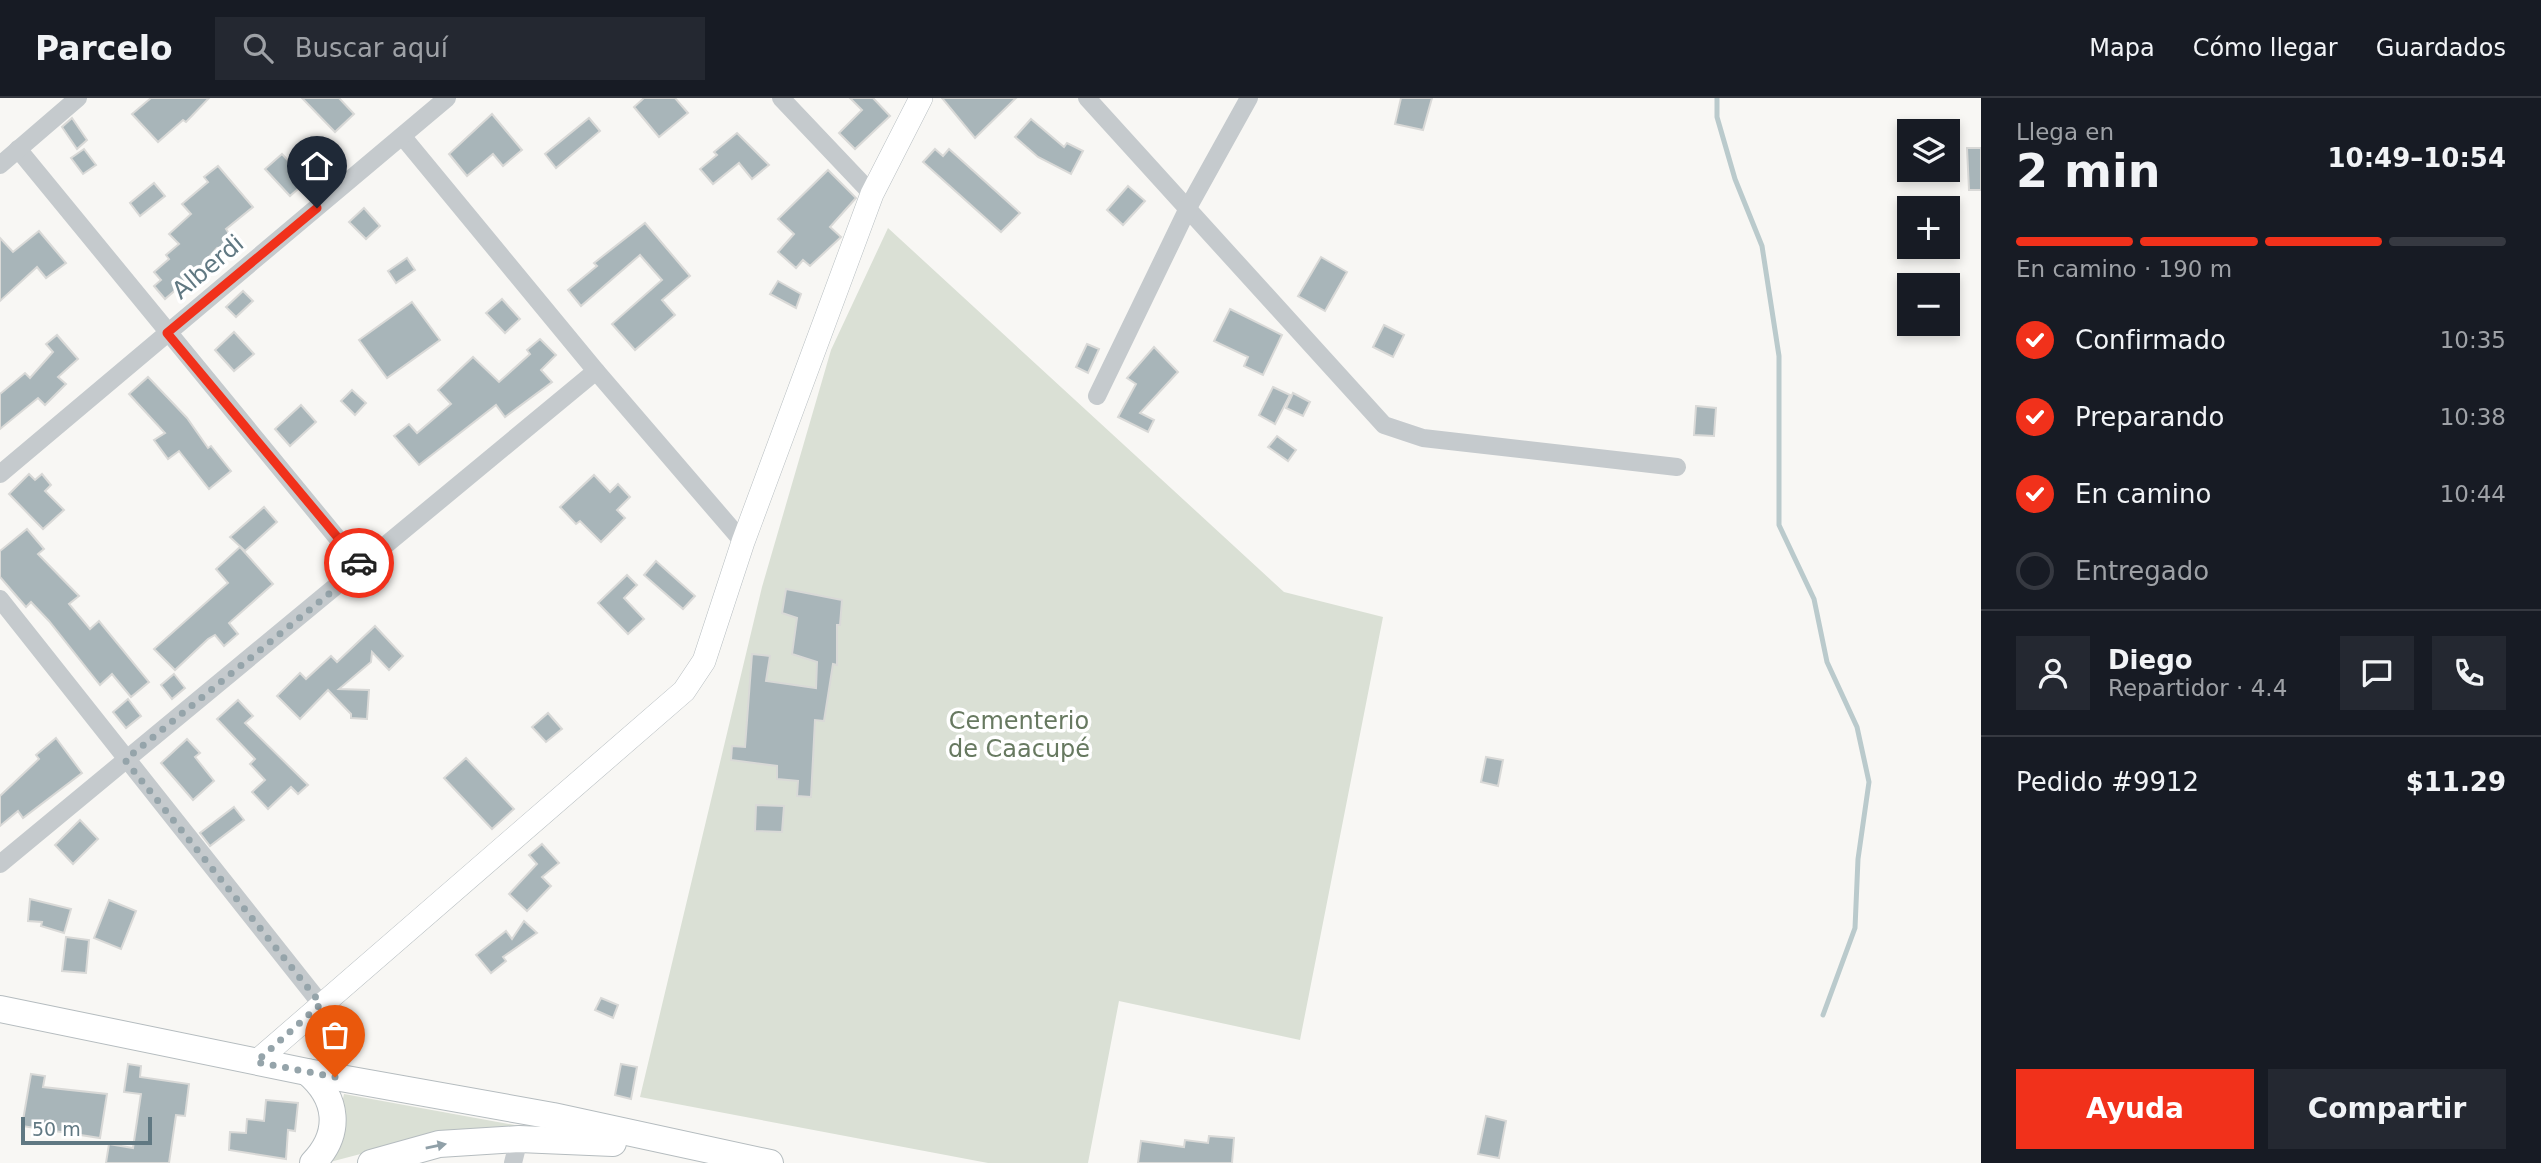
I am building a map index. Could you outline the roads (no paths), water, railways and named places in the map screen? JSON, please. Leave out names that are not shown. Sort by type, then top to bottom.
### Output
[{"type":"main road","points":[[0,1009],[307,1072],[553,1116],[770,1163]]},
{"type":"main road","points":[[307,1072],[327,1093],[332,1109],[329,1140],[313,1163]]},
{"type":"main road","points":[[370,1163],[439,1144],[516,1151],[698,1149]]},
{"type":"street","points":[[0,165],[78,98]]},
{"type":"street","name":"Alberdi","points":[[0,474],[447,98]]},
{"type":"street","points":[[781,98],[872,194]]},
{"type":"street","points":[[256,1062],[684,691],[704,661],[743,542],[872,194],[921,98]]},
{"type":"street","points":[[1087,98],[1189,206],[1384,425],[1423,438],[1678,467]]},
{"type":"street","points":[[1097,396],[1189,206],[1249,98]]},
{"type":"street","points":[[403,137],[596,371],[743,542]]},
{"type":"street","points":[[18,149],[362,567]]},
{"type":"street","points":[[0,864],[596,371]]},
{"type":"street","points":[[0,599],[321,1004]]},
{"type":"waterway","points":[[1717,98],[1717,117],[1735,179],[1762,246],[1779,356],[1779,525],[1814,599],[1827,662],[1857,727],[1869,782],[1858,859],[1855,928],[1823,1015]]},
{"type":"park label","name":"Cementerio de Caacupé","points":[[1019,735]]}]
